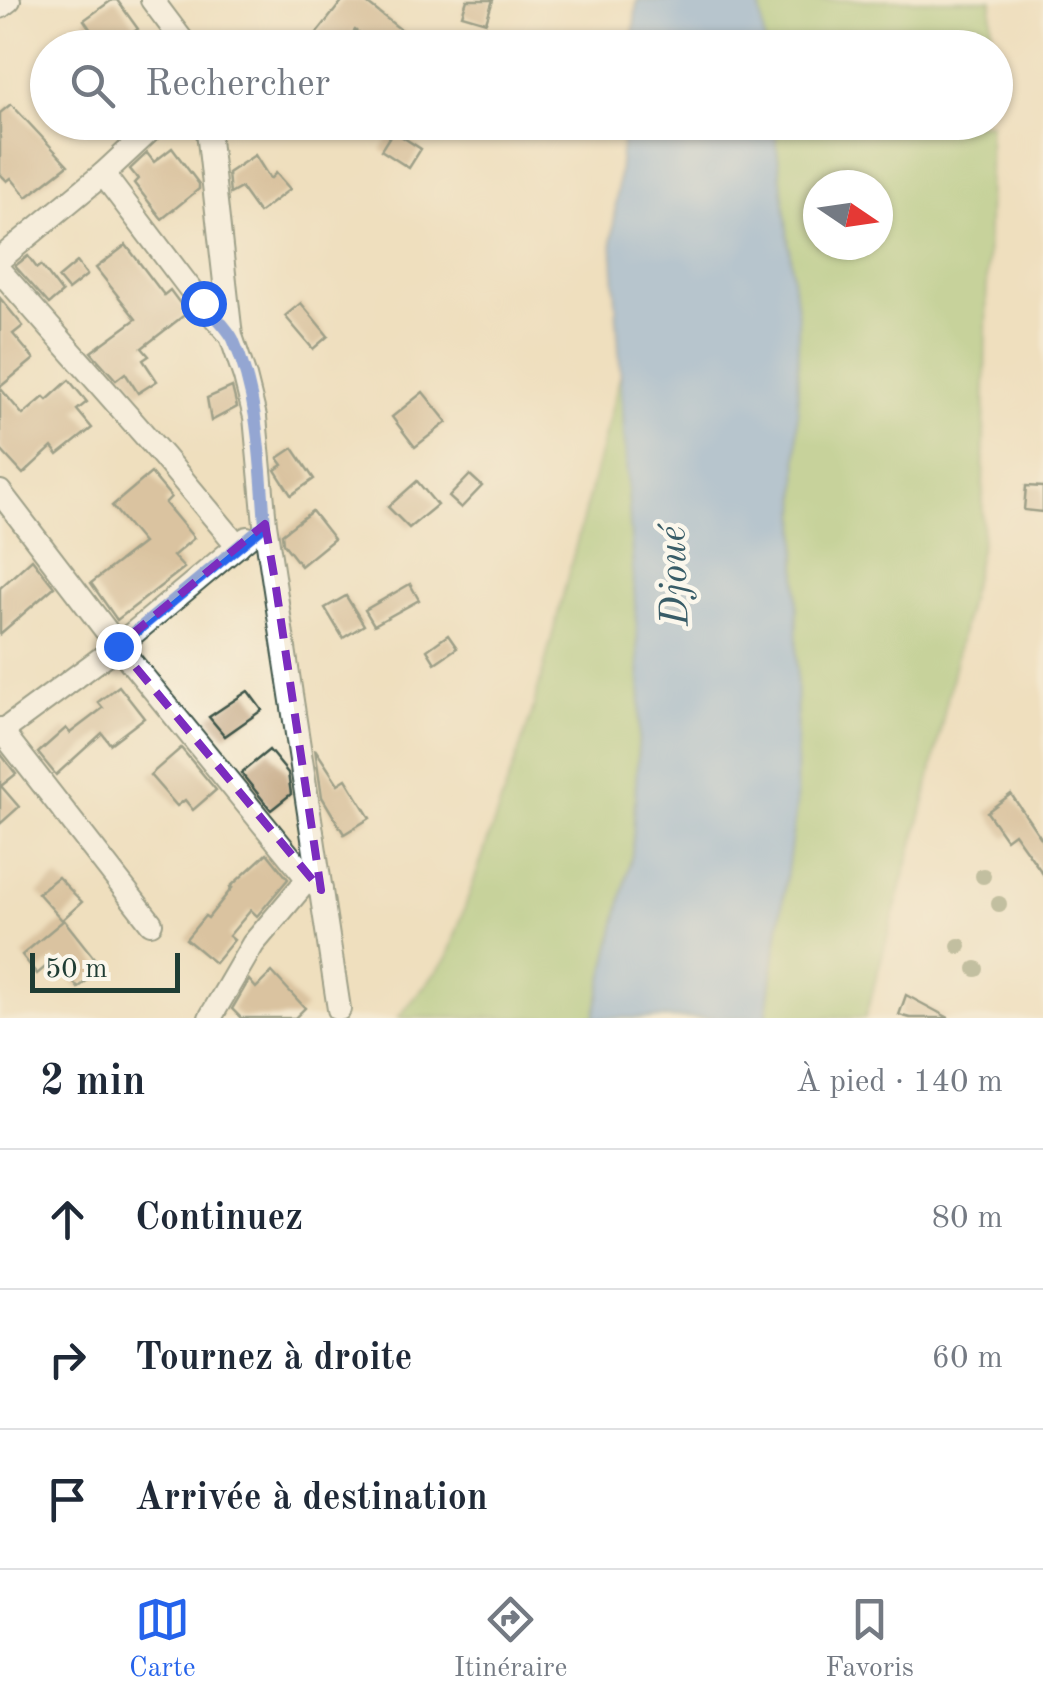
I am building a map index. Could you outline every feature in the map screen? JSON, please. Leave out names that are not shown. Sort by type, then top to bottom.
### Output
[{"type":"street","points":[[0,8],[10,0]]},
{"type":"street","points":[[152,0],[174,30]]},
{"type":"street","points":[[0,259],[140,140]]},
{"type":"street","points":[[209,140],[231,336],[255,416],[265,524],[315,884],[339,1008]]},
{"type":"street","points":[[103,174],[231,336]]},
{"type":"street","points":[[0,271],[238,546]]},
{"type":"street","points":[[0,492],[118,646],[315,884]]},
{"type":"street","points":[[151,923],[1,731],[118,646],[265,524]]},
{"type":"street","points":[[210,1018],[253,944],[315,884]]},
{"type":"highlighted area","points":[[265,524],[275,581],[321,890],[118,646]]},
{"type":"green space","points":[[759,0],[992,0],[991,30],[763,30]]},
{"type":"green space","points":[[776,140],[990,140],[982,540],[924,805],[865,1018],[766,1018],[796,808],[798,319]]},
{"type":"green space","points":[[622,369],[641,697],[632,854],[594,1018],[398,1018],[447,959],[532,713]]},
{"type":"water","points":[[637,0],[759,0],[763,30],[634,30]]},
{"type":"water","name":"Djoué","points":[[622,140],[776,140],[798,319],[796,808],[766,1018],[594,1018],[632,854],[641,697],[612,241]]},
{"type":"building","points":[[117,0],[138,29],[91,30],[84,20]]},
{"type":"building","points":[[343,0],[363,0],[401,30],[355,30],[319,30]]},
{"type":"building","points":[[467,0],[493,0],[486,22],[462,15]]},
{"type":"building","points":[[11,104],[30,124],[30,140],[45,140],[68,165],[27,197],[11,178],[7,181],[0,174],[0,113]]},
{"type":"building","points":[[387,140],[407,140],[421,149],[409,168],[381,150]]},
{"type":"building","points":[[172,148],[199,189],[162,219],[134,183],[138,179],[130,169],[147,153],[154,162]]},
{"type":"building","points":[[255,155],[270,179],[276,173],[290,189],[259,213],[241,188],[230,194],[228,173]]},
{"type":"building","points":[[126,245],[164,295],[170,290],[187,313],[142,348],[149,356],[143,360],[157,381],[138,393],[125,373],[116,380],[91,352],[136,319],[96,268]]},
{"type":"building","points":[[28,256],[37,268],[41,265],[62,293],[49,304],[15,266]]},
{"type":"building","points":[[77,262],[87,275],[68,290],[58,278]]},
{"type":"building","points":[[0,298],[23,326],[13,334],[34,359],[0,387]]},
{"type":"building","points":[[301,303],[328,336],[313,349],[285,316]]},
{"type":"building","points":[[69,380],[87,402],[77,410],[92,428],[58,455],[52,447],[23,474],[0,449],[0,388],[23,415]]},
{"type":"building","points":[[232,387],[237,407],[211,421],[207,398]]},
{"type":"building","points":[[423,392],[447,422],[415,447],[392,417]]},
{"type":"building","points":[[293,448],[314,479],[291,495],[275,470],[283,465],[278,458]]},
{"type":"building","points":[[151,473],[171,497],[165,503],[194,538],[173,556],[184,568],[117,620],[91,583],[143,543],[112,506]]},
{"type":"building","points":[[470,475],[482,486],[461,508],[449,497]]},
{"type":"building","points":[[417,481],[437,505],[409,528],[388,507]]},
{"type":"building","points":[[1026,486],[1043,487],[1043,512],[1024,510]]},
{"type":"building","points":[[312,511],[334,539],[301,566],[283,543],[282,534]]},
{"type":"building","points":[[32,559],[54,587],[0,634],[0,588]]},
{"type":"building","points":[[410,584],[419,600],[374,625],[365,610]]},
{"type":"building","points":[[346,596],[364,625],[343,638],[325,608]]},
{"type":"building","points":[[448,635],[457,648],[435,663],[427,650]]},
{"type":"building","points":[[119,686],[144,718],[110,744],[102,733],[56,775],[38,753],[66,728],[70,733],[103,708],[98,702]]},
{"type":"building","points":[[248,691],[262,710],[225,736],[209,717]]},
{"type":"building","points":[[181,748],[216,790],[193,810],[185,800],[177,806],[150,775]]},
{"type":"building","points":[[315,749],[338,784],[346,779],[370,818],[344,834],[322,797]]},
{"type":"building","points":[[269,750],[288,773],[291,794],[271,810],[241,773]]},
{"type":"building","points":[[0,753],[16,774],[1,786],[19,807],[0,824]]},
{"type":"building","points":[[1011,794],[1043,841],[1043,874],[1014,833],[1006,839],[987,812]]},
{"type":"building","points":[[267,853],[288,879],[257,916],[251,910],[229,936],[234,940],[215,963],[186,939],[205,916],[208,918],[230,887]]},
{"type":"building","points":[[58,877],[82,902],[62,920],[38,893]]},
{"type":"building","points":[[64,920],[102,968],[78,988],[55,959],[37,974],[22,955]]},
{"type":"building","points":[[272,972],[305,1008],[295,1018],[241,1018],[232,1009],[249,980],[256,988]]},
{"type":"building","points":[[906,995],[949,1018],[899,1015]]},
{"type":"route","points":[[118,646],[265,524],[255,416],[246,377],[231,336],[203,303]]}]
